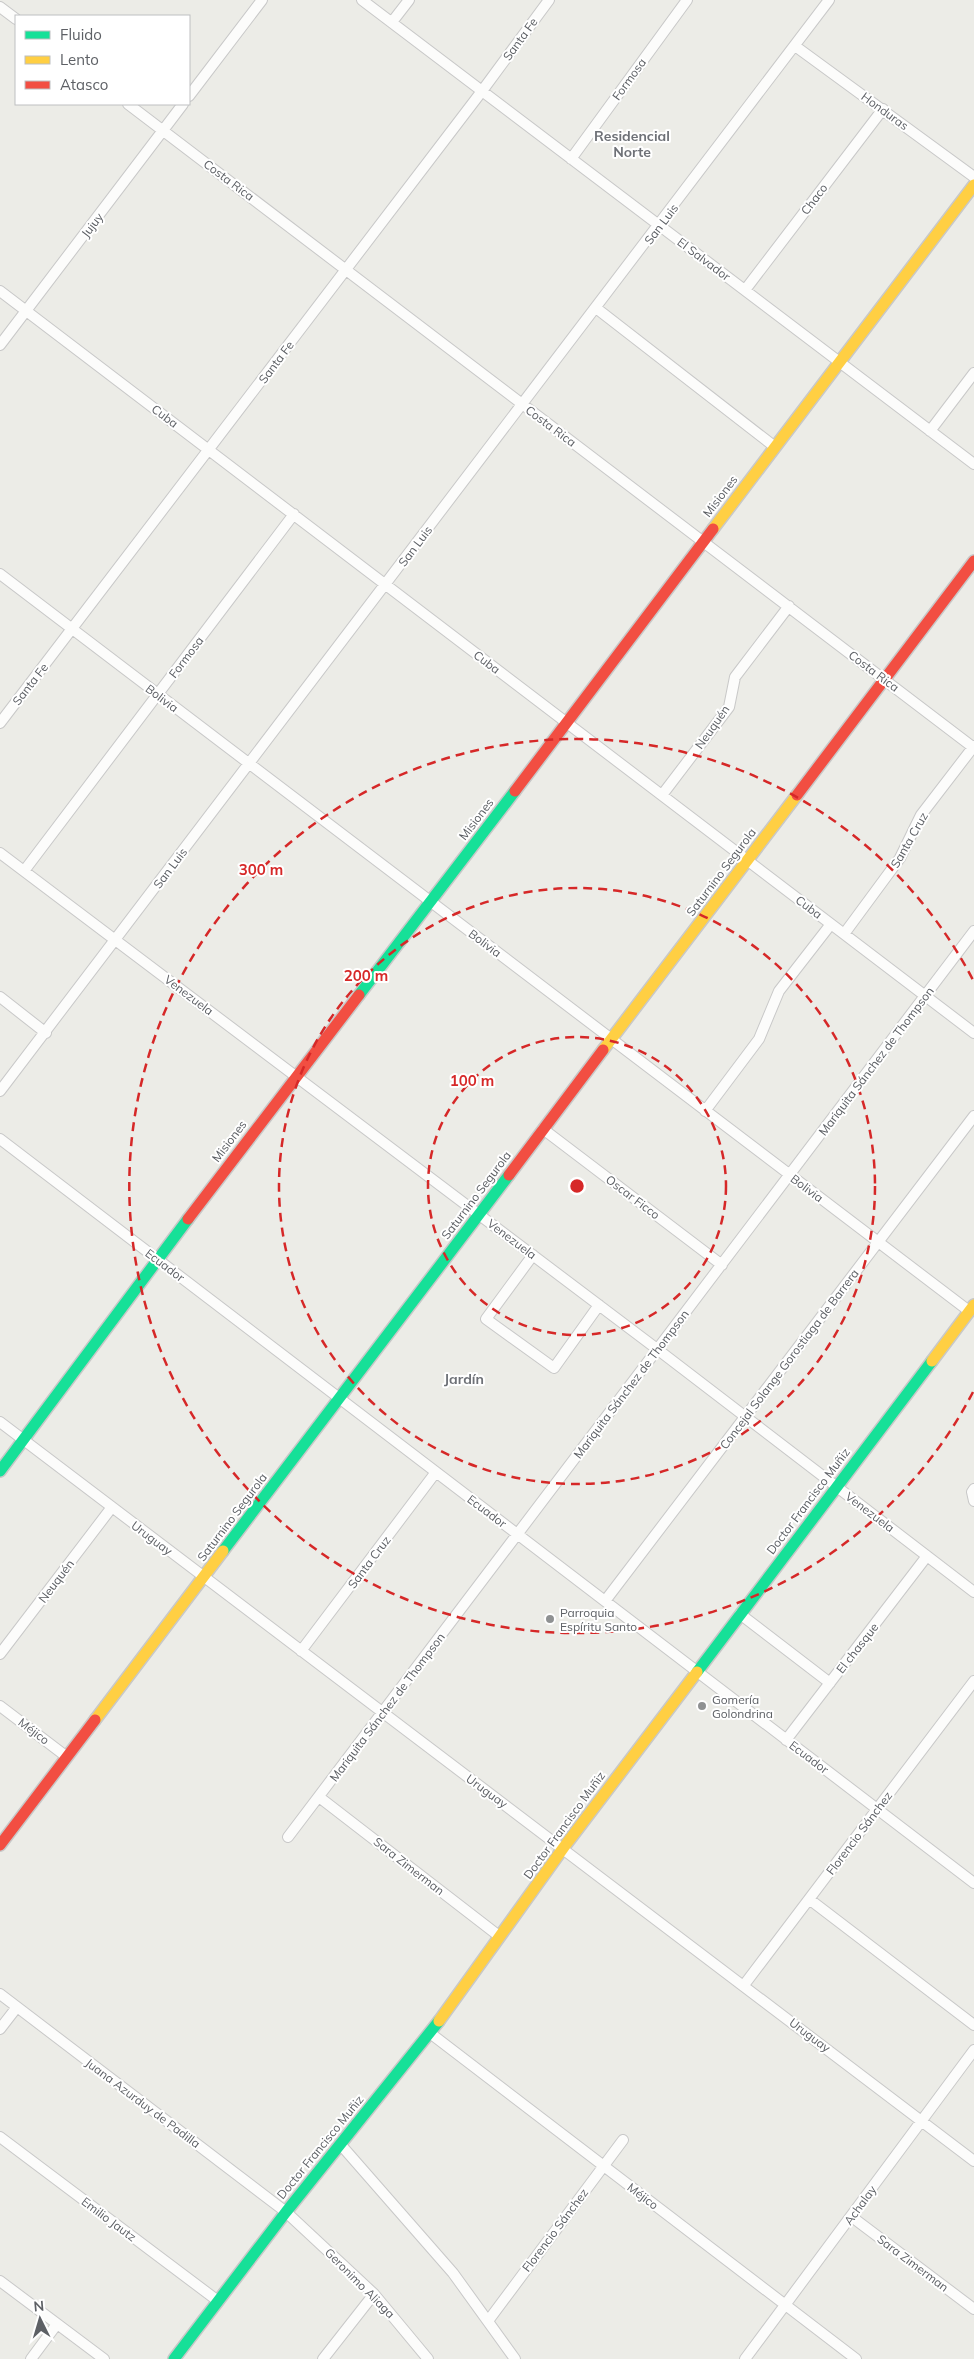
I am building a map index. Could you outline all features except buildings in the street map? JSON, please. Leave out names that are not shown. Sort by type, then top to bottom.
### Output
[{"type":"street","points":[[190,95],[262,0]]},
{"type":"street","name":"El Salvador","points":[[362,0],[974,464]]},
{"type":"street","points":[[392,22],[408,0]]},
{"type":"street","name":"Santa Fe","points":[[0,723],[482,91],[549,0]]},
{"type":"street","name":"Formosa","points":[[571,159],[687,0]]},
{"type":"street","name":"San Luis","points":[[0,1091],[46,1033],[829,0]]},
{"type":"street","points":[[0,7],[15,18]]},
{"type":"street","name":"Honduras","points":[[795,46],[974,177]]},
{"type":"street","name":"Costa Rica","points":[[129,105],[974,747]]},
{"type":"street","name":"Jujuy","points":[[0,345],[182,105]]},
{"type":"street","name":"Chaco","points":[[745,290],[882,109]]},
{"type":"street","name":"Misiones","points":[[0,1471],[295,1076],[431,902],[974,185]]},
{"type":"street","name":"Cuba","points":[[0,291],[974,1033]]},
{"type":"street","points":[[596,308],[775,446]]},
{"type":"street","points":[[930,431],[974,373]]},
{"type":"street","name":"Formosa","points":[[24,871],[294,514]]},
{"type":"street","name":"Saturnino Segurola","points":[[0,1845],[974,561]]},
{"type":"street","name":"Bolivia","points":[[0,574],[878,1242],[972,1308]]},
{"type":"street","name":"Neuquén","points":[[662,795],[729,706],[735,677],[789,606]]},
{"type":"street","name":"Santa Cruz","points":[[844,934],[900,858],[921,815],[974,747]]},
{"type":"street","name":"Venezuela","points":[[0,853],[746,1416],[974,1592]]},
{"type":"street","points":[[706,1111],[759,1039],[779,991],[831,924]]},
{"type":"street","name":"Mariquita Sánchez de Thompson","points":[[288,1837],[974,931]]},
{"type":"street","points":[[0,997],[46,1033]]},
{"type":"street","name":"Concejal Solange Gorostiaga de Barrera","points":[[605,1601],[974,1116]]},
{"type":"street","name":"Oscar Ficco","points":[[543,1129],[722,1265]]},
{"type":"street","name":"Ecuador","points":[[0,1140],[974,1883]]},
{"type":"street","points":[[533,1255],[486,1318],[554,1368],[599,1305]]},
{"type":"street","name":"Doctor Francisco Muñiz","points":[[174,2359],[286,2212],[430,2034],[564,1847],[972,1308]]},
{"type":"street","name":"Uruguay","points":[[0,1422],[382,1713],[564,1847],[974,2160]]},
{"type":"street","name":"Santa Cruz","points":[[301,1651],[436,1472]]},
{"type":"street","name":"Neuquén","points":[[0,1654],[112,1507]]},
{"type":"street","name":"El chasque","points":[[786,1740],[927,1556]]},
{"type":"street","points":[[740,1614],[830,1683]]},
{"type":"street","name":"Florencio Sánchez","points":[[744,1985],[974,1681]]},
{"type":"street","name":"Méjico","points":[[0,1706],[67,1757]]},
{"type":"street","name":"Sara Zimerman","points":[[319,1797],[499,1936]]},
{"type":"street","points":[[809,1899],[974,2025]]},
{"type":"street","name":"Juana Azurduy de Padilla","points":[[0,1994],[286,2212]]},
{"type":"street","points":[[0,2029],[17,2007]]},
{"type":"street","name":"Méjico","points":[[430,2034],[856,2359]]},
{"type":"street","name":"Achalay","points":[[745,2359],[974,2050]]},
{"type":"street","name":"Emilio Jautz","points":[[0,2137],[218,2301]]},
{"type":"street","name":"Florencio Sánchez","points":[[488,2321],[623,2140]]},
{"type":"street","points":[[341,2145],[453,2273],[515,2359]]},
{"type":"street","name":"Geronimo Aliaga","points":[[286,2212],[374,2294],[428,2359]]},
{"type":"street","name":"Sara Zimerman","points":[[852,2217],[974,2309]]},
{"type":"street","points":[[0,2281],[104,2359]]},
{"type":"street","points":[[323,2359],[374,2294]]},
{"type":"street","points":[[31,2359],[57,2324]]},
{"type":"traffic: fast","points":[[359,995],[515,791]]},
{"type":"traffic: fast","points":[[223,1551],[509,1175]]},
{"type":"traffic: fast","points":[[0,1471],[188,1219]]},
{"type":"traffic: fast","points":[[697,1672],[932,1361]]},
{"type":"traffic: fast","points":[[174,2359],[286,2212],[439,2021]]},
{"type":"traffic: slow","points":[[713,529],[974,185]]},
{"type":"traffic: slow","points":[[603,1050],[797,795]]},
{"type":"traffic: slow","points":[[932,1361],[974,1305]]},
{"type":"traffic: slow","points":[[95,1720],[223,1551]]},
{"type":"traffic: slow","points":[[439,2021],[564,1847],[697,1672]]},
{"type":"traffic: jam","points":[[515,791],[713,529]]},
{"type":"traffic: jam","points":[[797,795],[974,561]]},
{"type":"traffic: jam","points":[[188,1219],[359,995]]},
{"type":"traffic: jam","points":[[509,1175],[603,1050]]},
{"type":"traffic: jam","points":[[0,1845],[95,1720]]},
{"type":"place","name":"Parroquia Espíritu Santo","points":[[550,1619]]},
{"type":"place","name":"Gomería Golondrina","points":[[702,1706]]},
{"type":"district","name":"Residencial Norte","points":[[632,144]]},
{"type":"district","name":"Jardín","points":[[464,1379]]}]
